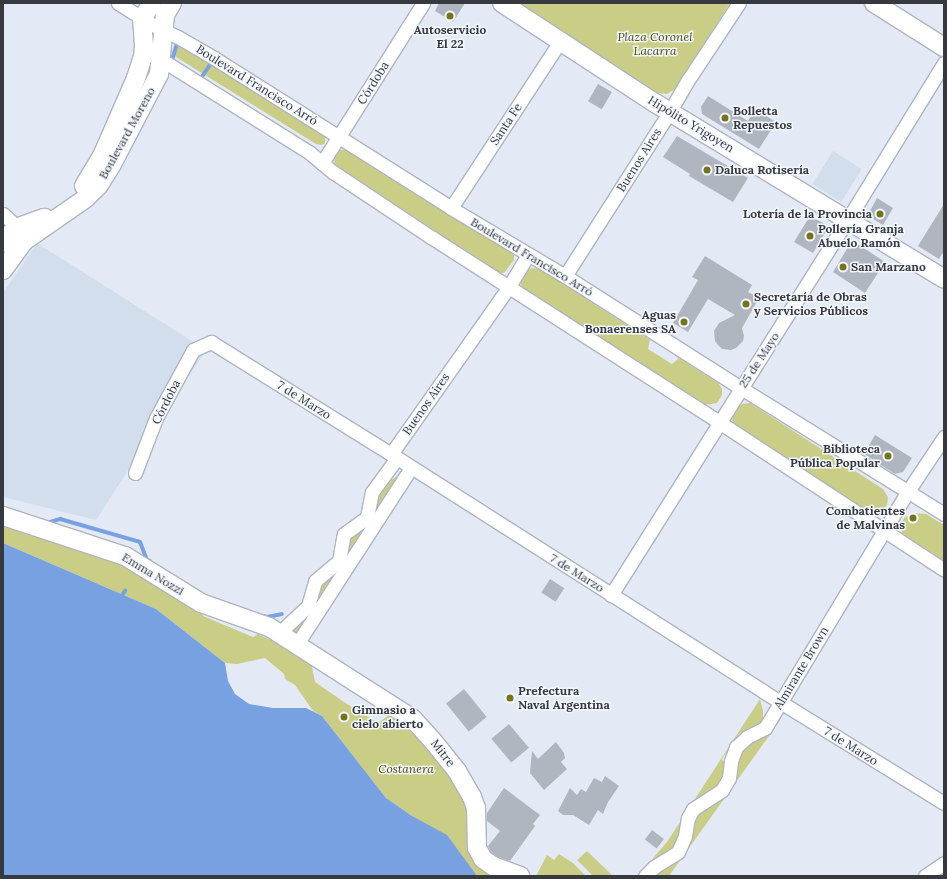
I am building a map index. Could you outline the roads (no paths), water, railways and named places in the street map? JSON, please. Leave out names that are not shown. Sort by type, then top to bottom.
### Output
[{"type":"main road","points":[[142,19],[152,3]]},
{"type":"main road","name":"Boulevard Moreno","points":[[3,243],[11,233],[24,232],[71,210],[99,185],[124,145],[160,74],[165,15],[172,3]]},
{"type":"main road","name":"Hipólito Yrigoyen","points":[[502,3],[670,112],[848,219],[944,279]]},
{"type":"main road","points":[[874,3],[944,47]]},
{"type":"main road","name":"Boulevard Moreno","points":[[3,270],[19,245],[24,232],[77,196],[102,156],[136,78],[143,57],[144,41],[142,19]]},
{"type":"main road","name":"Emma Nozzi","points":[[3,516],[116,552],[201,603],[257,623],[279,633],[297,644]]},
{"type":"main road","name":"Mitre","points":[[297,644],[413,719],[423,729],[457,771],[472,797],[476,808],[479,854],[493,866],[520,876]]},
{"type":"street","name":"Boulevard Francisco Arró","points":[[118,3],[142,19],[214,58],[339,136],[450,208],[565,276],[741,388],[944,514]]},
{"type":"street","name":"Córdoba","points":[[322,163],[423,3]]},
{"type":"street","name":"Buenos Aires","points":[[565,276],[738,3]]},
{"type":"street","name":"Santa Fe","points":[[450,208],[561,40]]},
{"type":"street","points":[[144,41],[154,55],[162,61],[310,153],[339,176],[508,288],[719,422],[884,532],[944,570]]},
{"type":"street","name":"25 de Mayo","points":[[611,595],[848,219],[944,63]]},
{"type":"street","points":[[3,214],[24,232]]},
{"type":"street","name":"Buenos Aires","points":[[279,633],[308,606],[316,580],[340,561],[344,534],[367,516],[372,492],[394,456],[508,288],[528,255]]},
{"type":"street","name":"Córdoba","points":[[136,473],[156,418],[194,350],[211,342]]},
{"type":"street","name":"7 de Marzo","points":[[211,342],[394,456],[780,702],[944,803]]},
{"type":"street","name":"Almirante Brown","points":[[645,876],[678,852],[685,836],[688,818],[693,809],[722,790],[729,778],[731,761],[736,747],[746,738],[765,728],[908,491],[944,437]]},
{"type":"street","points":[[297,644],[411,468]]},
{"type":"street","points":[[925,876],[944,863]]},
{"type":"water","points":[[3,543],[156,609],[225,663],[228,681],[235,694],[249,704],[273,708],[306,708],[322,716],[386,798],[412,816],[447,835],[477,876],[3,876]]},
{"type":"waterway","points":[[171,64],[178,40]]},
{"type":"waterway","points":[[199,81],[213,60]]},
{"type":"waterway","points":[[47,523],[60,519],[140,542],[147,560],[150,561]]},
{"type":"waterway","points":[[263,616],[267,617],[282,614]]},
{"type":"place","name":"Autoservicio El 22","points":[[450,16]]},
{"type":"place","name":"Bolletta Repuestos","points":[[725,118]]},
{"type":"place","name":"Daluca Rotisería","points":[[707,170]]},
{"type":"place","name":"Lotería de la Provincia","points":[[880,214]]},
{"type":"place","name":"Pollería Granja Abuelo Ramón","points":[[810,236]]},
{"type":"place","name":"San Marzano","points":[[843,267]]},
{"type":"place","name":"Secretaría de Obras y Servicios Públicos","points":[[746,304]]},
{"type":"place","name":"Aguas Bonaerenses SA","points":[[684,322]]},
{"type":"place","name":"Biblioteca Pública Popular","points":[[888,456]]},
{"type":"place","name":"Combatientes de Malvinas","points":[[913,518]]},
{"type":"place","name":"Prefectura Naval Argentina","points":[[510,698]]},
{"type":"place","name":"Gimnasio a cielo abierto","points":[[344,717]]},
{"type":"park label","name":"Plaza Coronel Lacarra","points":[[655,44]]},
{"type":"park label","name":"Costanera","points":[[406,769]]}]
